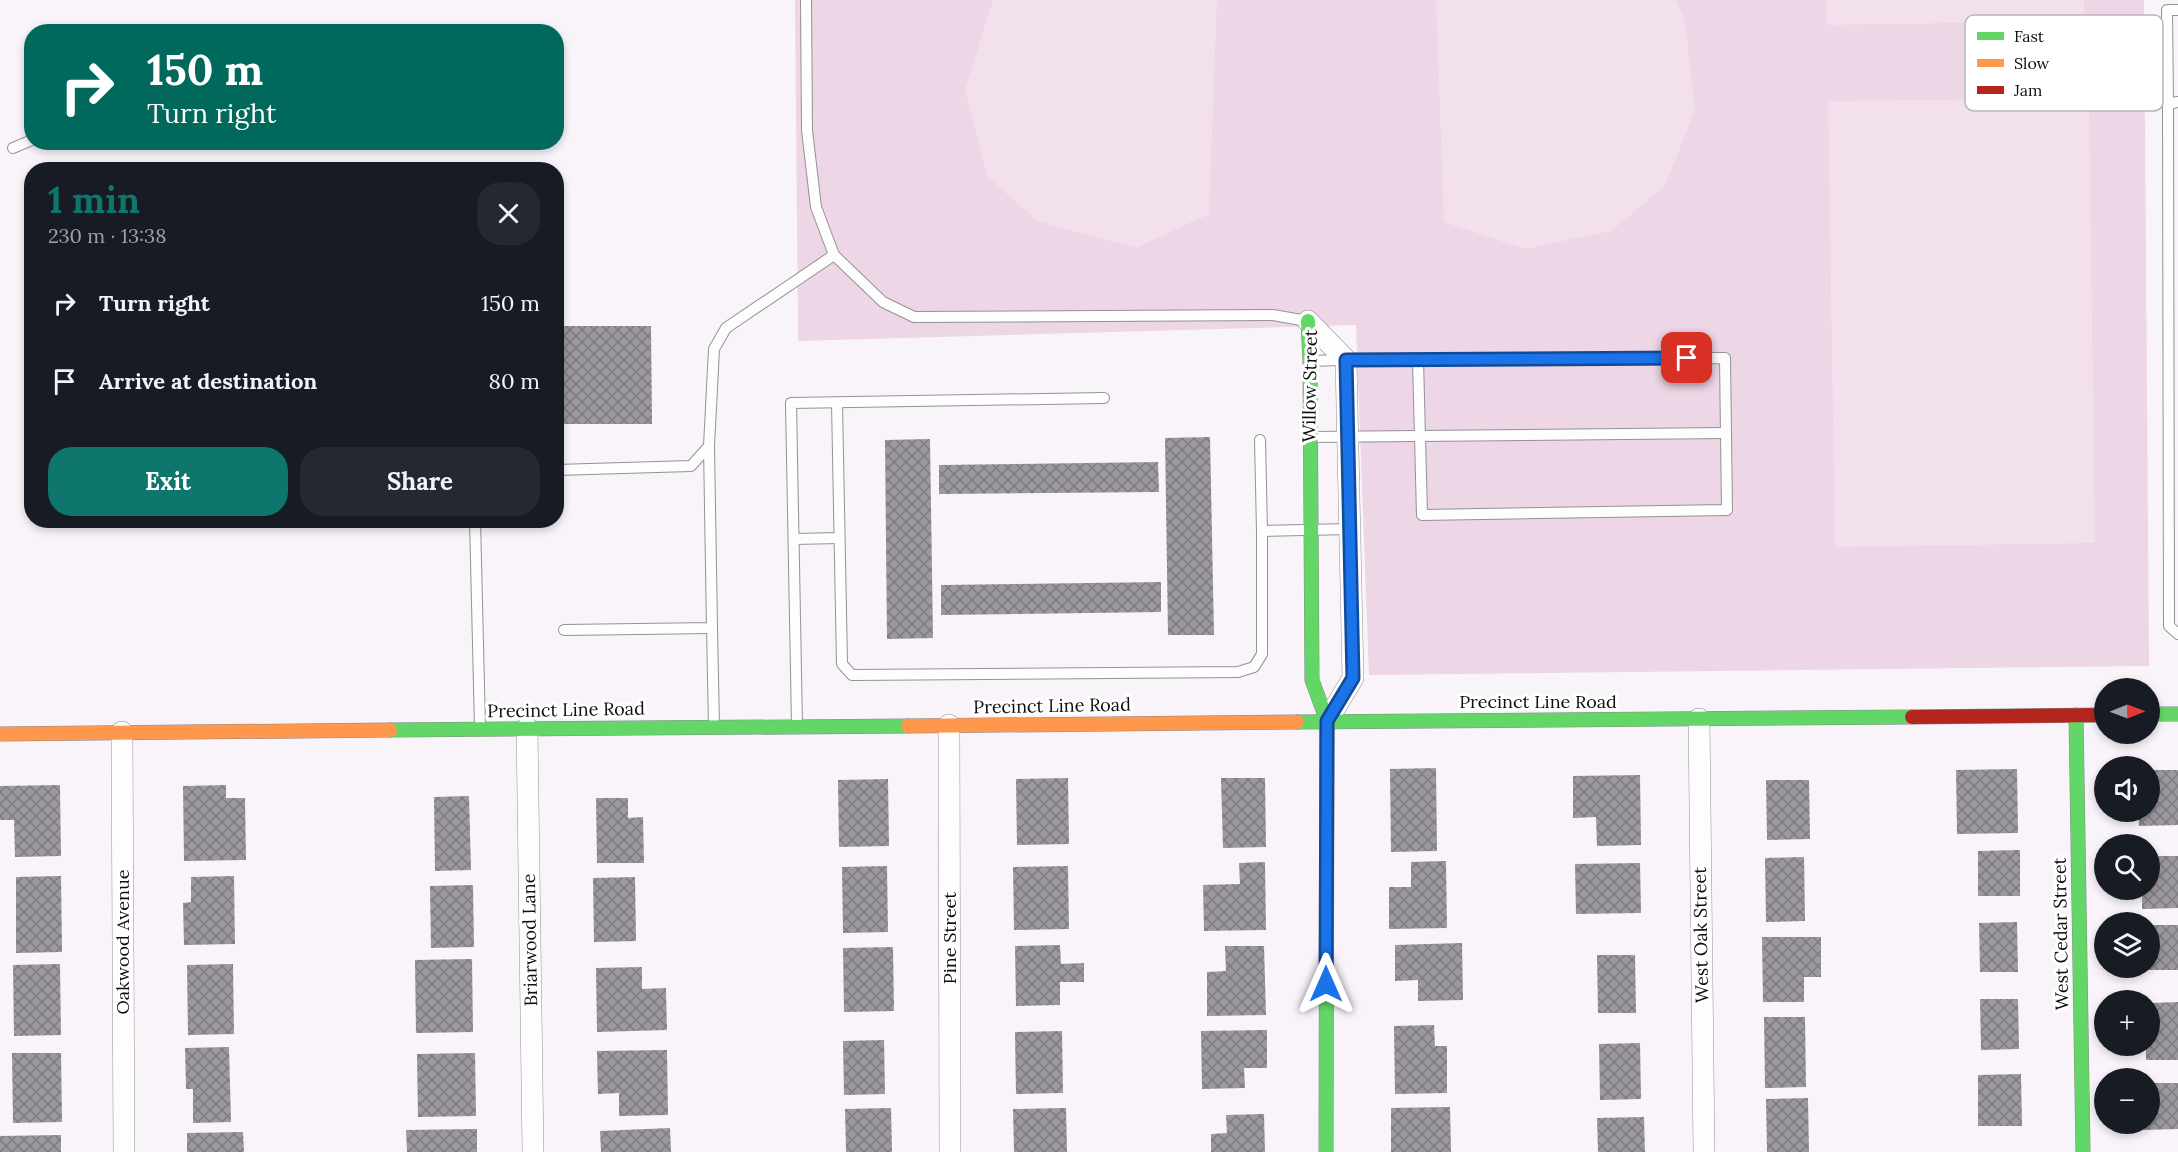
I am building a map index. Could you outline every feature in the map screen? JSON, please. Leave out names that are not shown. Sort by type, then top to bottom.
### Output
[{"type":"main road","name":"Willow Street","points":[[1308,321],[1312,680],[1327,721],[1326,1152]]},
{"type":"main road","points":[[2160,714],[2178,714]]},
{"type":"main road","name":"West Cedar Street","points":[[2076,715],[2083,1152]]},
{"type":"main road","name":"Precinct Line Road","points":[[0,734],[2094,715]]},
{"type":"street","name":"Willow Street","points":[[1308,321],[1346,360],[1353,678],[1327,721]]},
{"type":"street","name":"West Oak Street","points":[[1699,719],[1704,1152]]},
{"type":"street","name":"Pine Street","points":[[949,725],[950,1152]]},
{"type":"street","name":"Briarwood Lane","points":[[527,729],[533,1152]]},
{"type":"street","name":"Oakwood Avenue","points":[[122,732],[124,1152]]},
{"type":"lane","points":[[806,0],[808,141],[816,207],[834,255],[883,303],[914,316],[1273,315],[1308,321]]},
{"type":"lane","points":[[2171,7],[2173,103],[2169,626],[2178,634]]},
{"type":"lane","points":[[13,148],[24,143]]},
{"type":"lane","points":[[714,727],[709,446],[714,349],[726,328],[834,255]]},
{"type":"lane","points":[[1310,361],[1346,360],[1725,358],[1727,510],[1422,515],[1418,360]]},
{"type":"lane","points":[[797,726],[791,403],[1104,398]]},
{"type":"lane","points":[[837,403],[842,664],[852,675],[1238,672],[1254,667],[1262,654],[1260,440]]},
{"type":"lane","points":[[1309,437],[1726,433]]},
{"type":"lane","points":[[564,470],[691,466],[709,446]]},
{"type":"lane","points":[[475,528],[480,729]]},
{"type":"lane","points":[[1262,531],[1350,529]]},
{"type":"lane","points":[[794,539],[839,538]]},
{"type":"lane","points":[[564,630],[712,628]]},
{"type":"shaded area","points":[[795,0],[2144,0],[2144,15],[1965,15],[1965,111],[2145,111],[2149,666],[1369,675],[1356,325],[798,341]]},
{"type":"shaded area","points":[[993,0],[1217,0],[1209,214],[1136,248],[1037,221],[987,176],[965,90]]},
{"type":"shaded area","points":[[1436,0],[1676,0],[1685,21],[1695,110],[1665,186],[1611,231],[1525,249],[1444,222]]},
{"type":"shaded area","points":[[1827,0],[2084,0],[2084,15],[1965,15],[1965,23],[1827,25]]},
{"type":"shaded area","points":[[1965,99],[1965,111],[2089,111],[2095,543],[1835,547],[1828,101]]},
{"type":"building","points":[[564,326],[651,326],[652,424],[564,424]]},
{"type":"building","points":[[1210,437],[1214,635],[1168,635],[1165,438]]},
{"type":"building","points":[[930,439],[933,638],[887,639],[885,440]]},
{"type":"building","points":[[1158,462],[1159,492],[939,494],[939,465]]},
{"type":"building","points":[[1161,582],[1161,612],[941,615],[941,585]]},
{"type":"building","points":[[1436,768],[1437,851],[1391,852],[1390,769]]},
{"type":"building","points":[[2017,769],[2018,833],[1957,834],[1956,770]]},
{"type":"building","points":[[2160,770],[2178,770],[2178,825],[2139,826],[2139,822],[2160,822]]},
{"type":"building","points":[[1640,775],[1641,845],[1597,846],[1596,817],[1573,818],[1573,776]]},
{"type":"building","points":[[1068,778],[1069,844],[1017,845],[1016,779]]},
{"type":"building","points":[[1221,778],[1265,778],[1266,847],[1223,848]]},
{"type":"building","points":[[888,779],[889,846],[839,847],[838,780]]},
{"type":"building","points":[[1766,780],[1809,780],[1810,839],[1767,840]]},
{"type":"building","points":[[60,785],[61,856],[15,857],[14,820],[0,820],[0,786]]},
{"type":"building","points":[[226,785],[226,798],[245,798],[246,860],[184,861],[183,786]]},
{"type":"building","points":[[469,796],[471,870],[435,871],[434,797]]},
{"type":"building","points":[[596,798],[628,798],[628,818],[643,817],[644,863],[597,863]]},
{"type":"building","points":[[2020,850],[2020,896],[1978,896],[1978,851]]},
{"type":"building","points":[[2160,856],[2178,856],[2178,908],[2142,909],[2142,900],[2160,900]]},
{"type":"building","points":[[1804,857],[1805,921],[1766,922],[1765,858]]},
{"type":"building","points":[[1446,861],[1447,928],[1389,929],[1389,887],[1411,887],[1411,862]]},
{"type":"building","points":[[1265,862],[1266,930],[1204,931],[1203,885],[1240,884],[1239,863]]},
{"type":"building","points":[[1640,863],[1641,913],[1576,914],[1575,864]]},
{"type":"building","points":[[887,866],[888,932],[843,933],[842,867]]},
{"type":"building","points":[[1068,866],[1069,929],[1014,930],[1013,867]]},
{"type":"building","points":[[61,876],[62,952],[16,953],[16,877]]},
{"type":"building","points":[[234,876],[235,944],[184,945],[183,903],[191,902],[191,877]]},
{"type":"building","points":[[635,877],[636,941],[594,942],[593,878]]},
{"type":"building","points":[[473,885],[474,947],[431,948],[430,886]]},
{"type":"building","points":[[2017,922],[2018,972],[1980,972],[1979,923]]},
{"type":"building","points":[[2160,925],[2178,925],[2178,970],[2160,970]]},
{"type":"building","points":[[1762,937],[1821,937],[1821,977],[1804,977],[1804,1002],[1763,1002]]},
{"type":"building","points":[[1462,943],[1463,1000],[1418,1001],[1418,980],[1395,981],[1395,945]]},
{"type":"building","points":[[1060,945],[1061,964],[1084,963],[1084,982],[1060,982],[1060,1005],[1016,1006],[1015,946]]},
{"type":"building","points":[[1225,946],[1264,946],[1266,1015],[1207,1016],[1207,972],[1226,971]]},
{"type":"building","points":[[893,947],[894,1011],[844,1012],[843,948]]},
{"type":"building","points":[[1597,955],[1635,955],[1636,1013],[1598,1013]]},
{"type":"building","points":[[472,959],[473,1032],[416,1033],[415,960]]},
{"type":"building","points":[[60,964],[61,1035],[14,1036],[13,965]]},
{"type":"building","points":[[233,964],[234,1034],[188,1035],[187,965]]},
{"type":"building","points":[[642,967],[642,989],[666,988],[667,1030],[597,1032],[596,968]]},
{"type":"building","points":[[1980,999],[2018,999],[2019,1049],[1981,1050]]},
{"type":"building","points":[[2178,1002],[2178,1060],[2146,1060],[2146,1056],[2160,1056],[2160,1003]]},
{"type":"building","points":[[1764,1017],[1805,1017],[1806,1087],[1765,1088]]},
{"type":"building","points":[[1434,1025],[1435,1046],[1447,1046],[1447,1093],[1395,1094],[1394,1026]]},
{"type":"building","points":[[1267,1030],[1267,1068],[1244,1068],[1245,1088],[1202,1089],[1201,1031]]},
{"type":"building","points":[[1062,1031],[1063,1093],[1016,1094],[1015,1032]]},
{"type":"building","points":[[884,1040],[885,1094],[844,1095],[843,1041]]},
{"type":"building","points":[[1640,1043],[1641,1099],[1600,1100],[1599,1044]]},
{"type":"building","points":[[229,1047],[231,1122],[193,1123],[193,1089],[186,1089],[185,1048]]},
{"type":"building","points":[[667,1050],[668,1115],[619,1116],[619,1093],[598,1094],[597,1051]]},
{"type":"building","points":[[12,1053],[61,1053],[62,1122],[13,1123]]},
{"type":"building","points":[[475,1053],[476,1116],[418,1117],[417,1054]]},
{"type":"building","points":[[2021,1074],[2022,1126],[1978,1126],[1978,1075]]},
{"type":"building","points":[[2160,1083],[2178,1083],[2178,1129],[2160,1130]]},
{"type":"building","points":[[1808,1098],[1809,1152],[1767,1152],[1766,1099]]},
{"type":"building","points":[[1450,1107],[1451,1152],[1391,1152],[1391,1108]]},
{"type":"building","points":[[891,1108],[892,1152],[846,1152],[845,1109]]},
{"type":"building","points":[[1066,1108],[1067,1152],[1014,1152],[1013,1109]]},
{"type":"building","points":[[1264,1114],[1265,1152],[1211,1152],[1211,1134],[1227,1133],[1226,1115]]},
{"type":"building","points":[[1644,1117],[1645,1152],[1598,1152],[1597,1118]]},
{"type":"building","points":[[670,1128],[671,1152],[601,1152],[600,1131]]},
{"type":"building","points":[[477,1129],[477,1152],[407,1152],[406,1130]]},
{"type":"building","points":[[243,1132],[244,1152],[187,1152],[187,1133]]},
{"type":"building","points":[[61,1135],[61,1152],[0,1152],[0,1136]]},
{"type":"traffic: fast","points":[[1308,321],[1312,680],[1327,721],[1326,1152]]},
{"type":"traffic: fast","points":[[2160,714],[2178,714]]},
{"type":"traffic: fast","points":[[2076,715],[2083,1152]]},
{"type":"traffic: fast","points":[[1297,722],[1912,717]]},
{"type":"traffic: fast","points":[[390,730],[908,726]]},
{"type":"traffic: slow","points":[[908,726],[1297,722]]},
{"type":"traffic: slow","points":[[0,734],[390,730]]},
{"type":"traffic: jam","points":[[1912,717],[2094,715]]},
{"type":"route","points":[[1326,984],[1327,721],[1353,678],[1346,360],[1687,358]]}]
